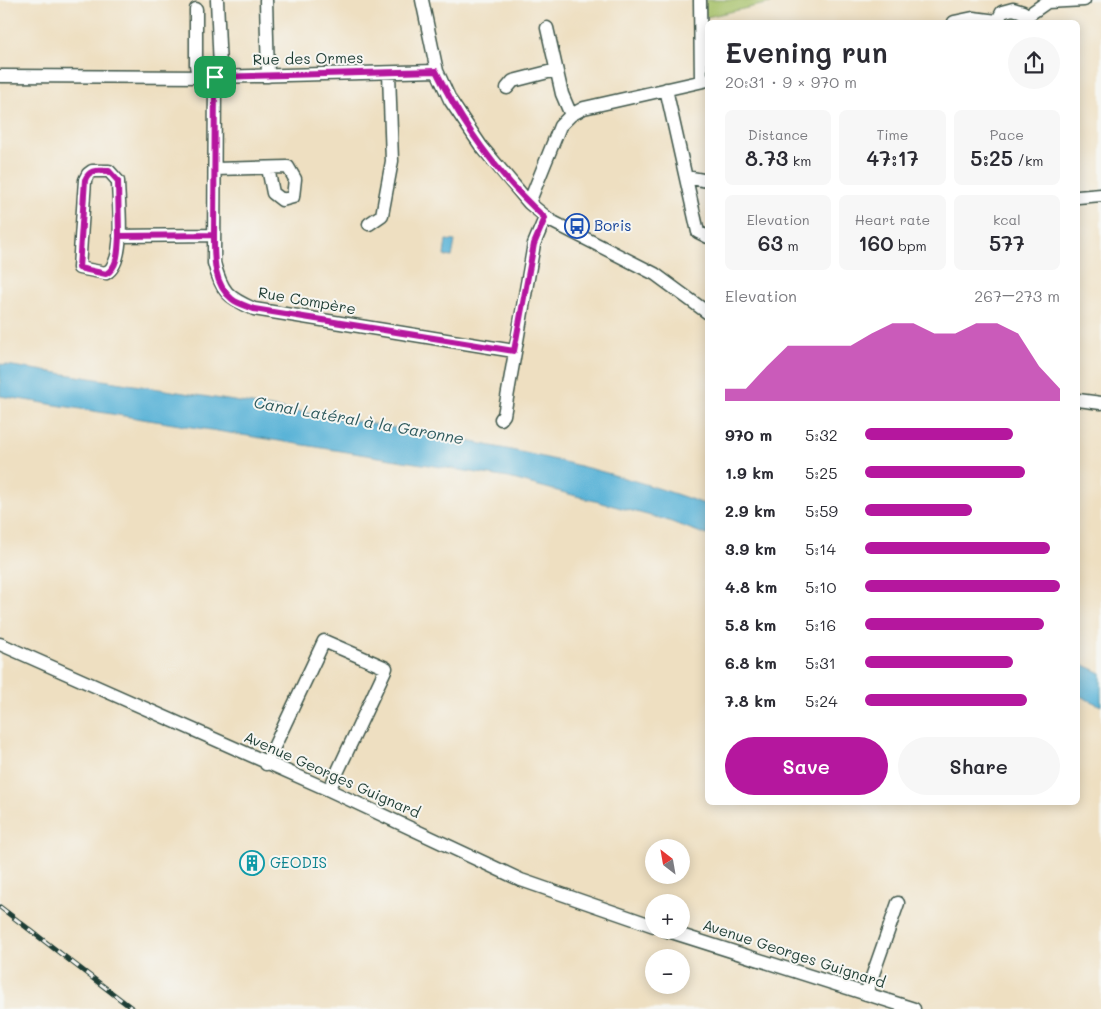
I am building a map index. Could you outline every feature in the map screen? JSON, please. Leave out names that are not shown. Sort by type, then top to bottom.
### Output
[{"type":"street","name":"Rue Compère","points":[[217,0],[220,68],[215,77],[214,263],[221,286],[233,300],[254,309],[514,351]]},
{"type":"street","points":[[266,0],[268,76]]},
{"type":"street","points":[[422,0],[436,71],[450,100],[481,146],[529,203],[545,218],[655,274],[705,311]]},
{"type":"street","points":[[529,203],[560,126],[571,115],[584,108],[704,80],[700,0]]},
{"type":"street","points":[[998,20],[1002,12],[1013,9],[1018,10],[1028,19],[1047,1],[1084,0]]},
{"type":"street","points":[[196,10],[196,65],[198,77]]},
{"type":"street","points":[[964,20],[973,18],[985,20]]},
{"type":"street","points":[[547,28],[562,94],[571,115]]},
{"type":"street","points":[[507,88],[513,81],[556,70]]},
{"type":"street","name":"Rue des Ormes","points":[[0,76],[215,77],[436,71]]},
{"type":"street","points":[[369,224],[382,215],[392,161],[389,73]]},
{"type":"street","points":[[666,89],[698,232],[705,236]]},
{"type":"street","points":[[214,169],[268,168]]},
{"type":"street","points":[[92,171],[109,171],[118,181],[119,236],[118,254],[111,271],[106,274],[79,268],[85,180],[92,171]]},
{"type":"street","points":[[686,177],[705,180]]},
{"type":"street","points":[[1080,197],[1101,195]]},
{"type":"street","points":[[502,419],[534,244],[545,218]]},
{"type":"street","points":[[119,236],[214,235]]},
{"type":"street","points":[[1080,400],[1101,403]]},
{"type":"street","points":[[266,764],[324,641],[386,668],[329,790]]},
{"type":"street","name":"Avenue Georges Guignard","points":[[0,644],[266,764],[329,790],[521,880],[645,923]]},
{"type":"street","points":[[866,994],[898,903]]},
{"type":"street","name":"Avenue Georges Guignard","points":[[690,938],[914,1009]]},
{"type":"green space","points":[[705,0],[779,1],[707,17],[705,14]]},
{"type":"water","points":[[446,240],[455,241],[452,257],[444,256]]},
{"type":"water","points":[[0,364],[380,425],[522,452],[615,475],[705,504],[705,534],[666,520],[509,478],[0,396]]},
{"type":"water","points":[[1080,663],[1101,673],[1101,706],[1080,696]]},
{"type":"railway","points":[[0,907],[133,1009]]},
{"type":"place","name":"Boris","points":[[577,226]]},
{"type":"place","name":"GEODIS","points":[[252,863]]},
{"type":"route","points":[[215,77],[214,235],[119,236],[118,254],[111,271],[106,274],[79,268],[85,180],[92,171],[109,171],[115,175],[118,181],[119,236],[167,236],[214,235],[214,263],[221,286],[233,300],[254,309],[514,351],[534,244],[545,218],[529,203],[481,146],[450,100],[436,71],[425,73],[215,77]]},
{"type":"water label","name":"Canal Latéral à la Garonne","points":[[359,420]]}]
